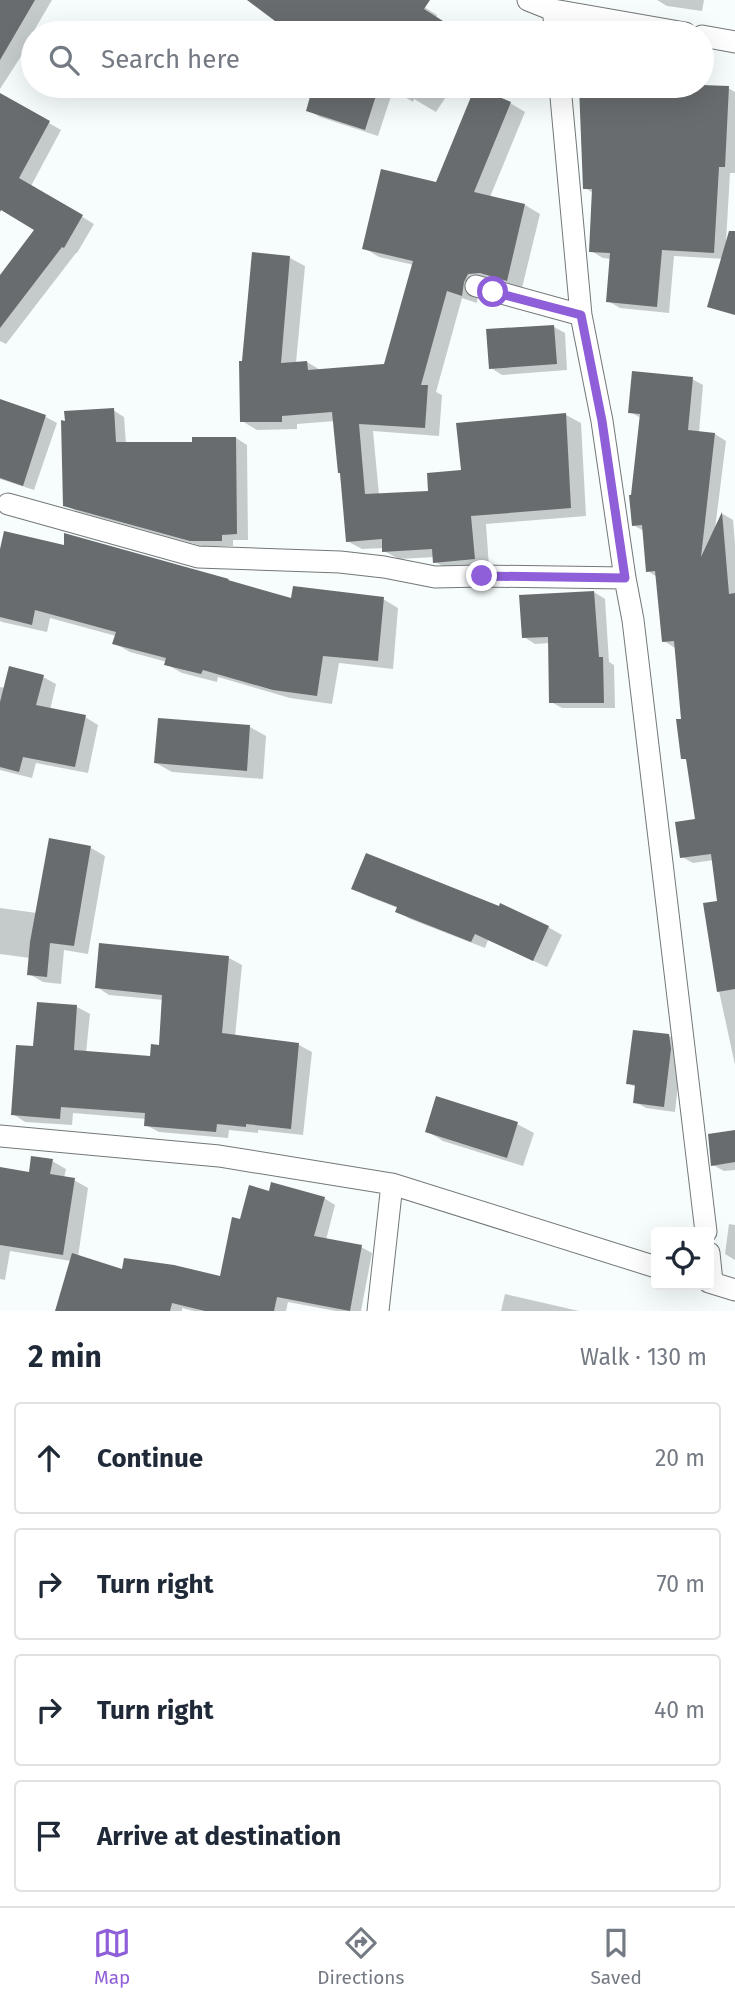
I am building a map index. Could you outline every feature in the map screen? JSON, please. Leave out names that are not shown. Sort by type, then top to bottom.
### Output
[{"type":"street","points":[[528,0],[554,10],[617,21]]},
{"type":"street","points":[[554,10],[555,21]]},
{"type":"street","points":[[714,38],[735,42]]},
{"type":"street","points":[[561,98],[581,315],[602,421],[633,621],[705,1227]]},
{"type":"street","points":[[476,286],[581,315]]},
{"type":"street","points":[[8,504],[198,556],[340,562],[435,577],[625,578]]},
{"type":"street","points":[[0,1136],[219,1156],[392,1184],[651,1265]]},
{"type":"street","points":[[378,1311],[392,1184]]},
{"type":"street","points":[[714,1283],[735,1290]]},
{"type":"building","points":[[0,0],[35,0],[21,21],[0,60]]},
{"type":"building","points":[[247,0],[430,0],[424,9],[443,21],[275,21]]},
{"type":"building","points":[[714,85],[729,86],[725,167],[719,167],[714,253],[662,250],[657,307],[606,302],[610,253],[589,252],[592,189],[583,189],[579,98],[714,98]]},
{"type":"building","points":[[0,93],[50,121],[19,178],[83,215],[64,248],[62,247],[0,328],[0,275],[34,230],[1,210],[0,212]]},
{"type":"building","points":[[310,98],[375,98],[365,130],[306,111]]},
{"type":"building","points":[[470,98],[501,98],[511,102],[474,192],[525,204],[507,281],[480,273],[468,274],[462,296],[447,291],[421,385],[428,385],[425,428],[359,424],[365,494],[428,491],[427,473],[461,470],[456,423],[566,413],[571,508],[471,516],[475,559],[433,563],[432,549],[382,552],[382,539],[346,542],[332,412],[282,416],[282,422],[240,422],[239,361],[242,361],[252,252],[290,256],[281,363],[307,361],[308,370],[384,364],[413,261],[362,249],[381,169],[436,182]]},
{"type":"building","points":[[729,231],[735,231],[735,315],[707,307]]},
{"type":"building","points":[[554,325],[557,364],[489,369],[486,329]]},
{"type":"building","points":[[632,371],[693,377],[688,430],[715,433],[701,557],[722,512],[729,594],[735,593],[735,989],[717,992],[703,903],[717,901],[711,854],[680,858],[675,822],[695,819],[686,759],[681,759],[676,719],[681,719],[674,641],[662,642],[655,571],[646,572],[642,525],[632,526],[629,495],[640,414],[628,413]]},
{"type":"building","points":[[0,399],[46,415],[23,486],[0,478]]},
{"type":"building","points":[[114,408],[116,442],[192,442],[192,437],[236,437],[237,534],[222,535],[222,541],[190,541],[63,506],[61,420],[65,421],[64,411]]},
{"type":"building","points":[[4,531],[64,545],[64,533],[291,598],[293,586],[384,597],[378,661],[323,656],[317,696],[273,690],[203,670],[201,674],[164,665],[166,658],[112,644],[116,632],[35,610],[32,625],[0,617],[0,549]]},
{"type":"building","points":[[594,591],[599,657],[603,657],[604,703],[549,703],[548,637],[522,638],[519,595]]},
{"type":"building","points":[[9,666],[44,675],[36,705],[86,715],[75,767],[23,757],[19,772],[0,767],[0,702]]},
{"type":"building","points":[[158,718],[250,725],[247,771],[154,763]]},
{"type":"building","points":[[49,838],[91,846],[74,946],[50,943],[47,977],[27,975],[30,942]]},
{"type":"building","points":[[366,853],[499,906],[500,903],[549,926],[533,961],[475,934],[471,942],[395,912],[397,907],[351,889]]},
{"type":"building","points":[[99,943],[229,956],[222,1033],[299,1043],[291,1129],[217,1124],[216,1132],[144,1126],[145,1113],[61,1107],[60,1119],[11,1115],[16,1045],[33,1046],[37,1002],[77,1005],[74,1050],[150,1056],[151,1044],[159,1045],[162,995],[95,988]]},
{"type":"building","points":[[633,1030],[669,1034],[671,1049],[664,1107],[633,1103],[635,1085],[626,1084]]},
{"type":"building","points":[[436,1096],[518,1122],[507,1158],[425,1132]]},
{"type":"building","points":[[735,1130],[735,1162],[711,1166],[708,1134]]},
{"type":"building","points":[[31,1156],[53,1159],[50,1174],[75,1178],[63,1255],[0,1245],[0,1167],[29,1172]]},
{"type":"building","points":[[271,1182],[325,1197],[314,1236],[362,1245],[350,1311],[277,1297],[274,1311],[205,1311],[172,1303],[170,1311],[55,1311],[72,1253],[122,1269],[124,1258],[174,1265],[220,1276],[232,1217],[240,1219],[249,1185],[269,1191]]},
{"type":"route","points":[[482,576],[625,578],[602,421],[581,315],[493,292]]}]
